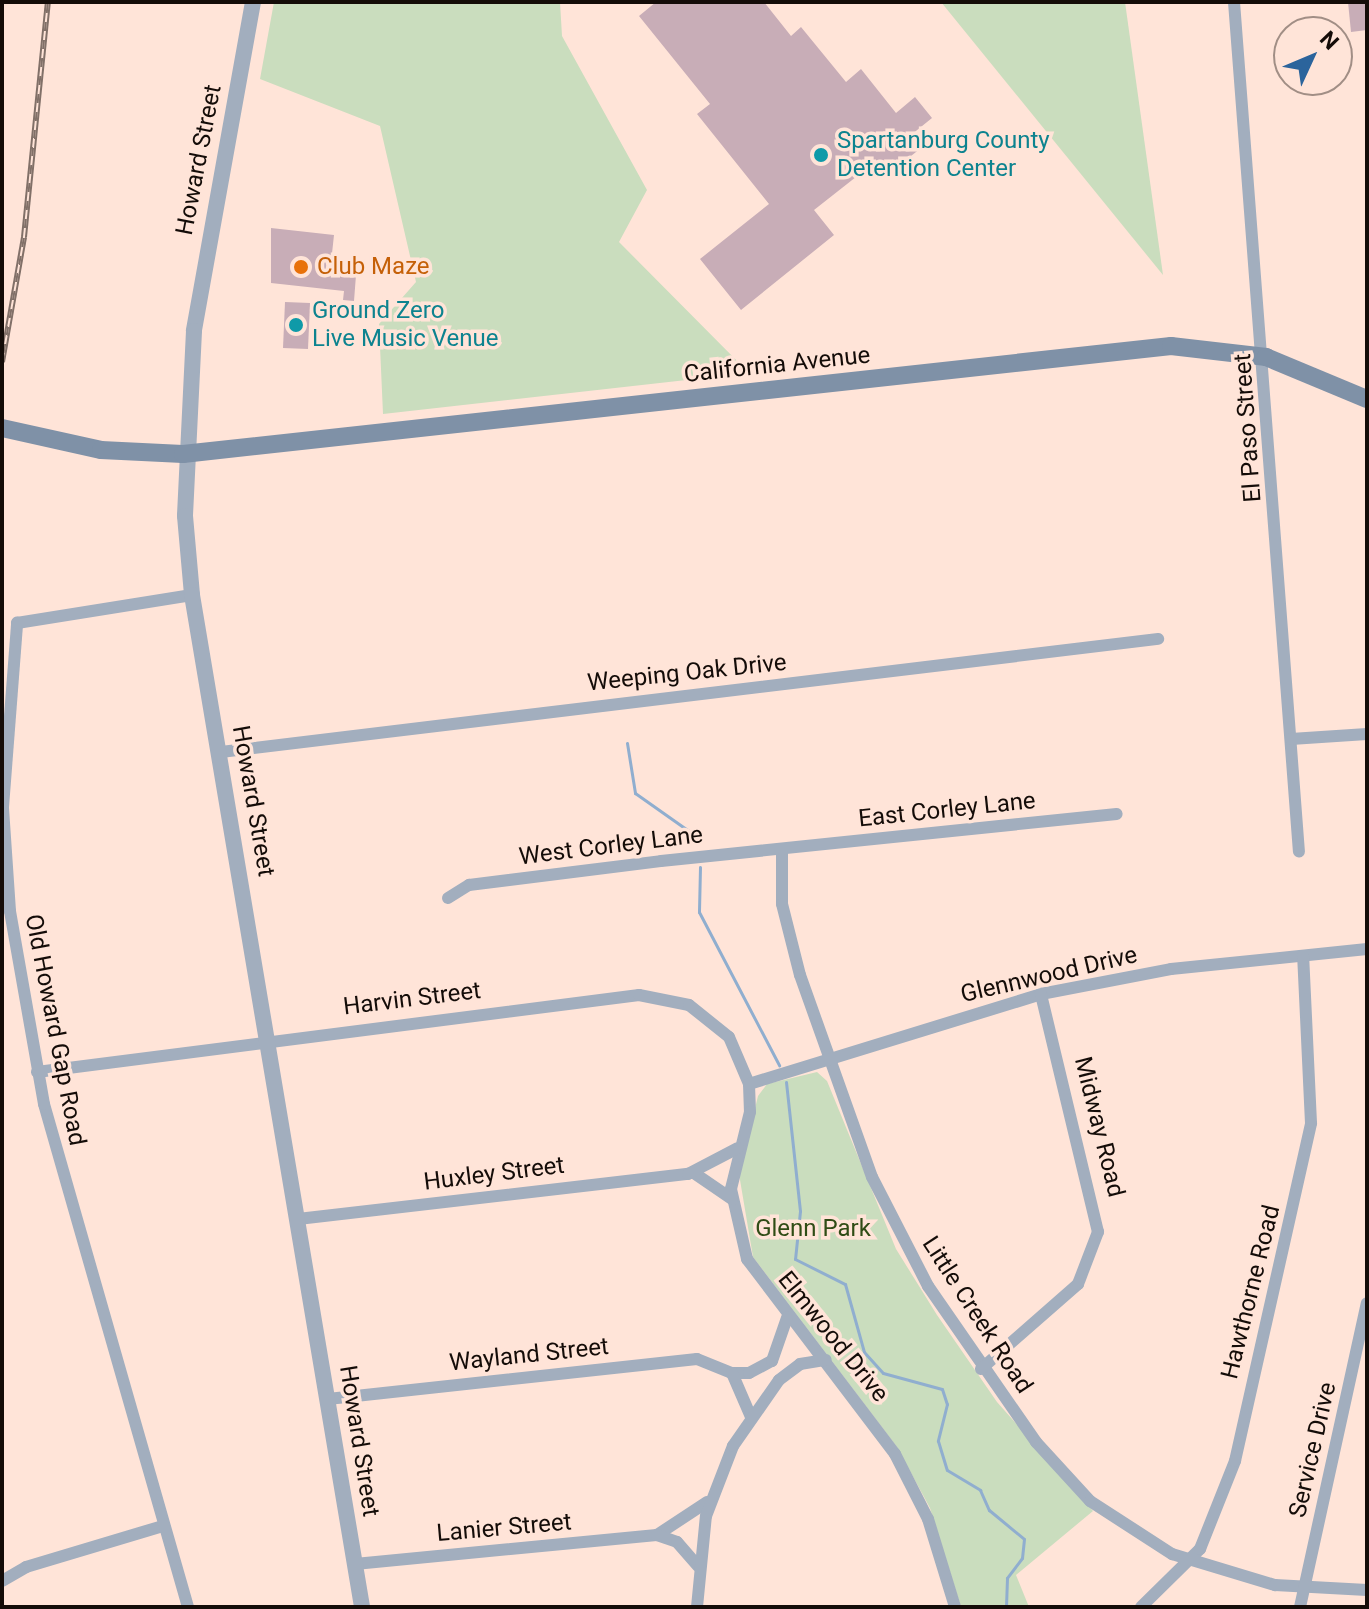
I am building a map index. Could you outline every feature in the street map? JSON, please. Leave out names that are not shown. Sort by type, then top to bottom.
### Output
[{"type":"main road","name":"California Avenue","points":[[2,428],[101,450],[183,454],[1171,346],[1266,357],[1367,399]]},
{"type":"street","name":"Howard Street","points":[[253,2],[199,293],[183,454],[192,595],[221,752],[362,1607]]},
{"type":"street","name":"El Paso Street","points":[[1234,2],[1266,357],[1299,852]]},
{"type":"street","name":"Old Howard Gap Road","points":[[188,1607],[95,1301],[37,1072],[5,866],[12,632],[27,617],[192,595]]},
{"type":"street","name":"Weeping Oak Drive","points":[[221,752],[1158,639]]},
{"type":"street","points":[[1291,739],[1367,734]]},
{"type":"street","name":"East Corley Lane","points":[[782,849],[1117,814]]},
{"type":"street","name":"West Corley Lane","points":[[448,898],[469,885],[782,849]]},
{"type":"street","name":"Little Creek Road","points":[[782,849],[782,904],[831,1058],[889,1214],[981,1369],[1090,1501],[1191,1562],[1304,1588],[1367,1590]]},
{"type":"street","name":"Glennwood Drive","points":[[749,1084],[1041,994],[1171,969],[1367,949]]},
{"type":"street","name":"Hawthorne Road","points":[[1141,1607],[1191,1562],[1231,1476],[1305,1165],[1313,1081],[1303,956]]},
{"type":"street","name":"Midway Road","points":[[981,1369],[1078,1284],[1098,1232],[1041,994]]},
{"type":"street","name":"Harvin Street","points":[[37,1072],[268,1039],[656,996],[717,1025],[749,1084]]},
{"type":"street","name":"Elmwood Drive","points":[[749,1084],[750,1112],[738,1148],[732,1199],[747,1259],[787,1318],[826,1360],[913,1486],[955,1607]]},
{"type":"street","name":"Huxley Street","points":[[298,1219],[694,1173],[738,1148]]},
{"type":"street","points":[[694,1173],[732,1199]]},
{"type":"street","name":"Service Drive","points":[[1300,1607],[1367,1303]]},
{"type":"street","points":[[751,1417],[732,1373],[758,1371],[772,1361],[787,1318]]},
{"type":"street","name":"Wayland Street","points":[[328,1399],[697,1359],[732,1373]]},
{"type":"street","points":[[697,1607],[698,1566],[711,1497],[751,1417],[788,1371],[826,1360]]},
{"type":"street","name":"Lanier Street","points":[[355,1564],[657,1535],[688,1521],[711,1497]]},
{"type":"street","points":[[2,1581],[26,1567],[163,1526]]},
{"type":"street","points":[[657,1535],[677,1542],[698,1566]]},
{"type":"green space","points":[[274,2],[560,2],[562,36],[647,190],[619,242],[749,373],[383,414],[379,324],[416,282],[380,126],[260,79]]},
{"type":"green space","points":[[941,2],[1125,2],[1163,275]]},
{"type":"green space","name":"Glenn Park","points":[[817,1072],[827,1081],[896,1249],[937,1315],[997,1402],[1093,1511],[1016,1575],[1029,1607],[961,1607],[930,1508],[897,1447],[753,1257],[739,1174],[758,1096],[767,1084]]},
{"type":"building","name":"Spartanburg County Detention Center","points":[[656,2],[764,2],[791,36],[801,27],[846,82],[861,69],[896,113],[915,97],[932,118],[911,135],[921,148],[886,176],[875,162],[814,210],[834,235],[741,310],[700,259],[769,204],[697,114],[710,104],[639,16]]},
{"type":"building","points":[[1348,2],[1367,2],[1367,30],[1353,32],[1353,16],[1349,16]]},
{"type":"building","name":"Club Maze","points":[[271,228],[334,235],[330,272],[356,275],[354,301],[343,300],[344,291],[271,283]]},
{"type":"building","name":"Ground Zero Live Music Venue","points":[[285,302],[310,303],[308,349],[283,348]]},
{"type":"waterway","points":[[627,743],[635,793],[696,836]]},
{"type":"waterway","points":[[700,867],[699,912],[779,1065]]},
{"type":"waterway","points":[[786,1082],[800,1211],[795,1259],[845,1284],[864,1352],[883,1373],[942,1389],[947,1404],[938,1441],[947,1470],[980,1490],[989,1510],[1024,1539],[1022,1558],[1007,1578],[1006,1607]]},
{"type":"railway","points":[[2,362],[24,237],[48,2]]},
{"type":"place","name":"Spartanburg County Detention Center","points":[[821,155]]},
{"type":"place","name":"Club Maze","points":[[301,267]]},
{"type":"place","name":"Ground Zero Live Music Venue","points":[[296,325]]}]
